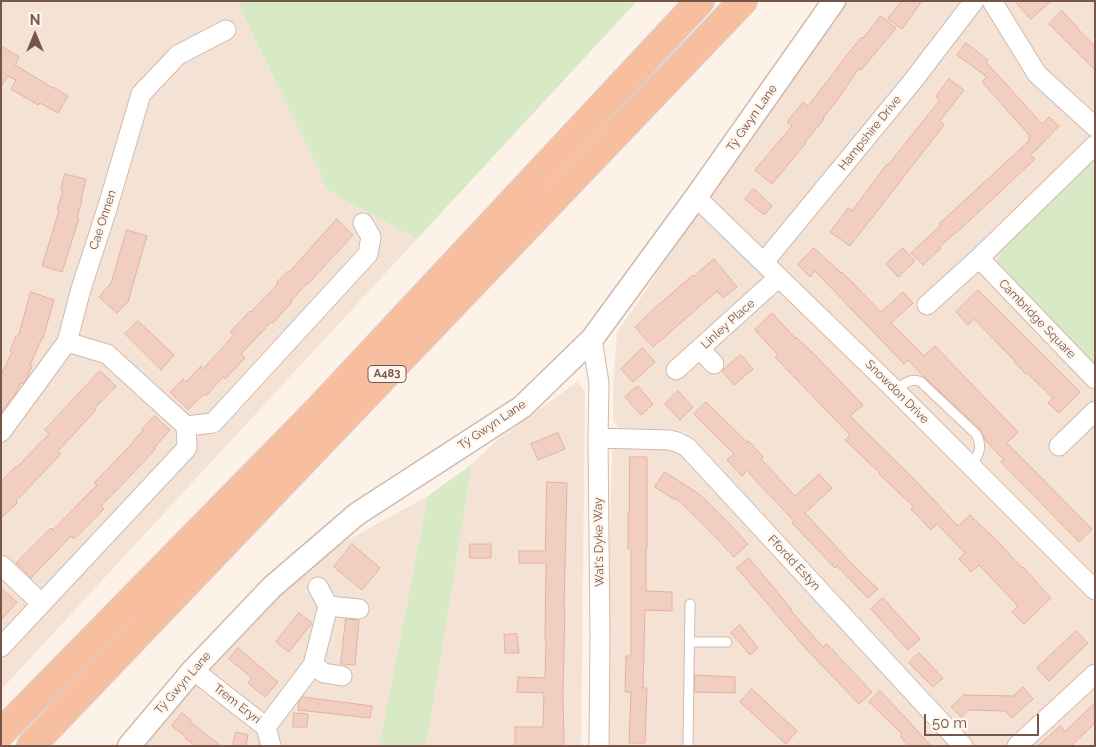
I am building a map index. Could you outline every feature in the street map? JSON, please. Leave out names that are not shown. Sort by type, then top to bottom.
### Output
[{"type":"highway","name":"A483","points":[[1,733],[318,410],[700,1]]},
{"type":"highway","name":"A483","points":[[31,746],[743,1]]},
{"type":"street","name":"Tŷ Gwyn Lane","points":[[129,746],[193,670],[272,587],[357,514],[522,407],[592,339],[696,197],[834,1]]},
{"type":"street","name":"Hampshire Drive","points":[[764,262],[912,82],[974,1]]},
{"type":"street","points":[[992,1],[1037,74],[1095,127]]},
{"type":"street","name":"Cae Onnen","points":[[1,432],[67,342],[81,289],[142,94],[178,54],[226,30]]},
{"type":"street","points":[[927,304],[979,258],[1095,145]]},
{"type":"street","name":"Snowdon Drive","points":[[696,197],[895,390],[1095,590]]},
{"type":"street","points":[[186,426],[213,423],[368,254],[372,237],[363,223]]},
{"type":"street","name":"Cambridge Square","points":[[979,258],[1095,379]]},
{"type":"street","name":"Linley Place","points":[[676,370],[779,277]]},
{"type":"street","name":"Wat's Dyke Way","points":[[592,339],[599,383],[599,746]]},
{"type":"street","points":[[1,647],[186,448],[186,426],[107,354],[67,342]]},
{"type":"street","points":[[700,349],[714,364]]},
{"type":"street","points":[[1059,446],[1095,411]]},
{"type":"street","name":"Ffordd Estyn","points":[[598,438],[669,440],[687,447],[963,746]]},
{"type":"street","points":[[1,565],[42,603]]},
{"type":"street","points":[[266,727],[313,665],[328,606],[318,587]]},
{"type":"street","points":[[328,606],[359,608]]},
{"type":"street","points":[[313,665],[324,673],[342,676]]},
{"type":"street","name":"Trem Eryri","points":[[193,670],[266,727],[271,746]]},
{"type":"street","points":[[1017,746],[1095,674]]},
{"type":"lane","points":[[895,390],[909,381],[921,382],[976,434],[980,448],[971,466]]},
{"type":"lane","points":[[688,746],[690,604]]},
{"type":"lane","points":[[689,642],[727,642]]},
{"type":"shaded area","points":[[1,1],[237,1],[328,191],[417,239],[1,690]]},
{"type":"shaded area","points":[[844,1],[1095,1],[1095,746],[974,746],[693,438],[684,432],[619,429],[613,420],[617,332],[723,172]]},
{"type":"shaded area","points":[[577,382],[585,391],[581,746],[425,746],[472,464],[497,440]]},
{"type":"shaded area","points":[[617,448],[662,449],[676,451],[686,457],[952,746],[606,746],[612,450]]},
{"type":"shaded area","points":[[428,496],[379,746],[122,746],[315,558]]},
{"type":"green space","points":[[237,1],[637,1],[417,239],[328,191]]},
{"type":"green space","points":[[1095,160],[1095,366],[999,267],[998,260],[1001,251],[1007,243]]},
{"type":"green space","points":[[472,464],[426,746],[379,746],[428,496]]},
{"type":"building","points":[[902,1],[922,1],[902,29],[888,19]]},
{"type":"building","points":[[1015,1],[1051,1],[1031,19]]},
{"type":"building","points":[[1062,11],[1095,46],[1095,70],[1049,24]]},
{"type":"building","points":[[881,16],[896,28],[861,70],[859,68],[806,143],[772,184],[755,170],[792,126],[787,122],[803,102],[808,106],[846,56]]},
{"type":"building","points":[[966,43],[988,60],[986,62],[1042,124],[1049,117],[1059,126],[1031,155],[1035,159],[939,247],[941,248],[923,265],[911,253],[941,225],[939,224],[1030,140],[1028,138],[1030,136],[982,82],[987,77],[957,55]]},
{"type":"building","points":[[1,46],[19,57],[15,65],[68,96],[58,113],[40,103],[38,105],[11,89],[16,80],[8,76],[1,86]]},
{"type":"building","points":[[949,79],[964,90],[940,121],[944,125],[850,246],[830,232],[848,208],[852,211],[887,164],[940,100],[936,97]]},
{"type":"building","points":[[65,174],[86,179],[77,217],[79,218],[62,272],[42,266],[59,211],[57,210],[63,191],[61,190]]},
{"type":"building","points":[[754,189],[772,206],[764,215],[745,199]]},
{"type":"building","points":[[337,219],[353,235],[307,283],[273,323],[271,322],[241,354],[245,358],[225,379],[223,377],[206,396],[204,394],[188,410],[170,392],[183,379],[186,382],[201,366],[203,369],[234,335],[230,332],[278,284],[277,282],[289,272]]},
{"type":"building","points":[[127,230],[147,236],[128,302],[117,313],[99,297],[111,283]]},
{"type":"building","points":[[814,248],[842,272],[881,312],[903,292],[913,303],[891,323],[924,356],[935,346],[1018,432],[1007,443],[1092,529],[1079,542],[1001,462],[1004,460],[985,440],[980,429],[908,360],[904,364],[815,271],[810,277],[798,265]]},
{"type":"building","points":[[903,248],[915,261],[898,277],[886,264]]},
{"type":"building","points":[[714,259],[737,287],[723,298],[717,291],[653,347],[635,327],[693,275]]},
{"type":"building","points":[[978,290],[1080,392],[1059,413],[1048,403],[1053,398],[1014,362],[974,319],[968,325],[956,312]]},
{"type":"building","points":[[31,292],[54,300],[43,338],[30,365],[32,366],[26,380],[21,383],[1,413],[1,375],[12,352],[10,351],[16,336],[18,336]]},
{"type":"building","points":[[772,313],[863,405],[850,416],[916,481],[958,526],[970,515],[1023,567],[1051,598],[1024,624],[1012,612],[1018,606],[979,565],[971,572],[959,559],[965,553],[937,524],[931,530],[911,509],[913,506],[845,440],[850,435],[775,357],[778,355],[755,330]]},
{"type":"building","points":[[138,321],[174,355],[161,370],[125,334]]},
{"type":"building","points":[[643,348],[655,362],[633,382],[621,369]]},
{"type":"building","points":[[741,355],[753,369],[734,385],[722,371]]},
{"type":"building","points":[[100,371],[116,386],[58,451],[61,454],[1,518],[1,482],[49,434],[45,430]]},
{"type":"building","points":[[638,386],[653,404],[641,415],[625,397]]},
{"type":"building","points":[[678,391],[693,407],[680,420],[665,404]]},
{"type":"building","points":[[706,402],[747,442],[749,441],[763,457],[761,459],[795,496],[819,474],[832,488],[805,513],[878,589],[868,598],[837,566],[835,568],[792,523],[794,521],[747,471],[742,476],[727,460],[734,454],[694,414]]},
{"type":"building","points":[[155,416],[170,430],[139,467],[101,506],[104,509],[74,539],[71,536],[31,578],[16,563],[51,528],[53,530],[97,485],[94,483],[128,448],[142,429]]},
{"type":"building","points":[[558,433],[565,449],[538,460],[531,444]]},
{"type":"building","points":[[630,457],[647,457],[646,591],[672,592],[672,611],[645,610],[643,688],[647,688],[645,743],[629,743],[631,692],[625,692],[626,656],[631,656],[631,549],[628,549]]},
{"type":"building","points":[[665,472],[699,494],[748,544],[734,557],[676,498],[675,500],[655,487]]},
{"type":"building","points":[[547,482],[567,483],[563,693],[564,746],[515,746],[515,727],[543,727],[544,693],[517,692],[518,677],[545,678],[546,563],[519,563],[519,551],[545,551]]},
{"type":"building","points":[[352,544],[380,568],[362,590],[334,567]]},
{"type":"building","points":[[470,544],[491,544],[491,558],[470,558]]},
{"type":"building","points":[[749,558],[791,611],[823,647],[827,644],[872,692],[859,704],[808,651],[737,568]]},
{"type":"building","points":[[1,588],[17,602],[1,620]]},
{"type":"building","points":[[883,598],[920,639],[908,650],[871,609]]},
{"type":"building","points":[[299,613],[312,623],[289,652],[276,642]]},
{"type":"building","points":[[346,619],[359,620],[355,665],[341,664]]},
{"type":"building","points":[[740,625],[758,648],[750,655],[731,633]]},
{"type":"building","points":[[1076,631],[1088,643],[1049,681],[1037,668]]},
{"type":"building","points":[[517,634],[519,653],[505,653],[504,635]]},
{"type":"building","points":[[238,648],[278,682],[265,697],[248,683],[252,678],[229,659]]},
{"type":"building","points":[[919,653],[943,678],[933,687],[909,663]]},
{"type":"building","points":[[695,675],[735,677],[735,693],[695,692]]},
{"type":"building","points":[[1023,687],[1033,699],[1012,718],[1005,711],[969,710],[961,717],[951,707],[964,695],[1013,696]]},
{"type":"building","points":[[752,689],[797,731],[786,744],[740,702]]},
{"type":"building","points":[[880,691],[931,746],[909,746],[900,736],[902,734],[869,702]]},
{"type":"building","points":[[303,697],[372,706],[370,718],[298,710],[299,702]]},
{"type":"building","points":[[1095,703],[1095,723],[1071,746],[1038,746],[1060,726],[1065,731]]},
{"type":"building","points":[[182,713],[191,720],[190,722],[221,746],[195,746],[185,738],[172,726]]},
{"type":"building","points":[[294,713],[308,714],[307,727],[293,727]]},
{"type":"building","points":[[236,732],[248,735],[246,746],[233,746]]}]
